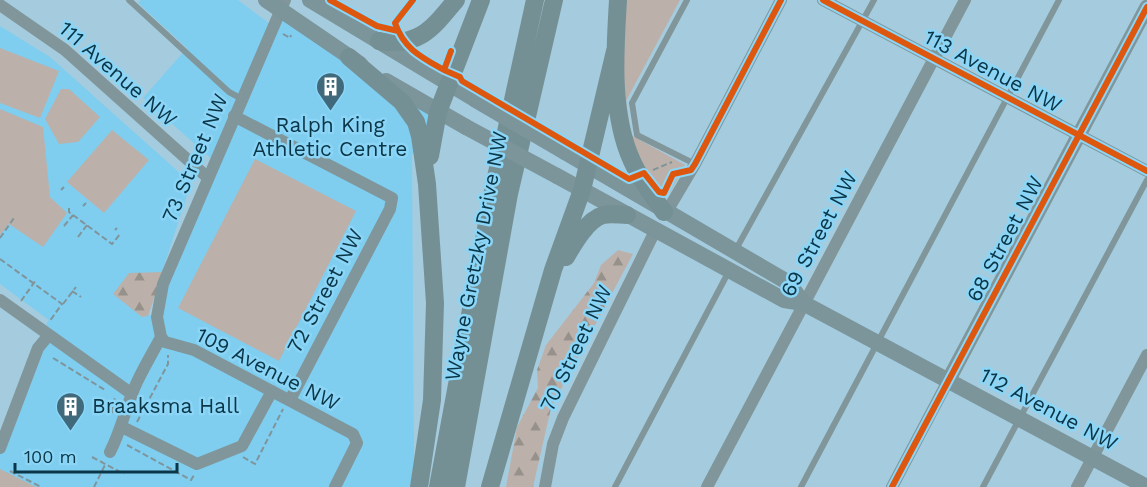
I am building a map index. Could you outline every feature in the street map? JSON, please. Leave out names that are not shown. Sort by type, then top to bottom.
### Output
[{"type":"main road","name":"112 Avenue NW","points":[[266,0],[283,5],[349,57],[438,112],[729,271],[784,300],[803,303],[1147,487]]},
{"type":"main road","name":"112 Avenue NW","points":[[310,0],[450,85],[789,283],[803,303]]},
{"type":"main road","points":[[379,41],[412,42],[426,32],[456,0]]},
{"type":"main road","points":[[427,184],[438,112],[481,0]]},
{"type":"main road","name":"Wayne Gretzky Drive NW","points":[[438,487],[495,180],[535,0]]},
{"type":"main road","name":"Wayne Gretzky Drive NW","points":[[456,487],[509,194],[554,0]]},
{"type":"main road","points":[[618,0],[615,51],[623,131],[630,158],[665,212]]},
{"type":"main road","points":[[490,487],[551,285],[553,270],[589,166],[615,51]]},
{"type":"main road","points":[[349,57],[410,111],[420,136],[427,184],[435,303],[435,347],[432,400],[419,487]]},
{"type":"main road","points":[[551,285],[575,242],[593,222],[604,215],[627,215]]},
{"type":"street","points":[[665,212],[695,164],[781,0]]},
{"type":"street","name":"113 Avenue NW","points":[[823,0],[1147,171]]},
{"type":"street","name":"69 Street NW","points":[[707,487],[965,0]]},
{"type":"street","name":"111 Avenue NW","points":[[0,5],[65,50],[207,177]]},
{"type":"street","name":"73 Street NW","points":[[165,340],[157,317],[163,284],[207,177],[283,5]]},
{"type":"street","name":"68 Street NW","points":[[892,487],[1147,7]]},
{"type":"street","name":"72 Street NW","points":[[234,116],[392,198],[390,208],[290,400]]},
{"type":"street","name":"70 Street NW","points":[[545,487],[553,444],[563,418],[655,231]]},
{"type":"street","points":[[0,300],[132,394]]},
{"type":"street","points":[[0,448],[45,334]]},
{"type":"street","points":[[165,340],[132,394],[122,420],[127,429],[197,464],[242,446],[272,391]]},
{"type":"street","name":"109 Avenue NW","points":[[165,340],[194,350],[357,438],[357,444],[335,487]]},
{"type":"street","points":[[1077,487],[1147,355]]},
{"type":"street","points":[[110,452],[127,429]]},
{"type":"lane","points":[[129,0],[229,92],[242,99]]},
{"type":"lane","points":[[687,0],[632,104],[637,135],[695,164]]},
{"type":"lane","points":[[735,252],[874,0]]},
{"type":"lane","points":[[801,487],[1059,0]]},
{"type":"lane","points":[[983,487],[1147,180]]},
{"type":"lane","points":[[615,487],[729,271]]},
{"type":"path","points":[[642,174],[683,158]]},
{"type":"path","points":[[61,190],[64,187]]},
{"type":"path","points":[[69,208],[73,215],[112,244],[121,233]]},
{"type":"path","points":[[64,226],[73,215]]},
{"type":"path","points":[[0,237],[14,218]]},
{"type":"path","points":[[78,237],[91,227]]},
{"type":"path","points":[[0,259],[35,282],[62,304]]},
{"type":"path","points":[[14,310],[35,282]]},
{"type":"path","points":[[45,334],[62,304],[76,287]]},
{"type":"path","points":[[70,292],[81,297]]},
{"type":"path","points":[[142,453],[125,444],[127,429],[168,364],[165,340]]},
{"type":"path","points":[[53,358],[116,397],[111,418]]},
{"type":"path","points":[[94,487],[110,452]]},
{"type":"path","points":[[92,457],[124,474]]},
{"type":"path","points":[[10,471],[41,487]]},
{"type":"shaded area","points":[[141,0],[238,0],[274,27],[281,10],[438,112],[412,155],[414,461],[410,487],[0,487],[0,448],[38,348],[55,332],[46,325],[49,320],[0,284],[0,26],[50,57],[191,183],[148,315],[157,316],[214,161],[143,98],[187,48],[138,3]]},
{"type":"green space","points":[[625,0],[680,0],[626,101],[631,135],[685,165],[670,193],[658,186],[644,170],[634,156],[627,138],[622,90]]},
{"type":"green space","points":[[0,48],[59,71],[40,118],[0,103]]},
{"type":"green space","points":[[61,89],[69,89],[100,117],[78,142],[59,144],[45,119]]},
{"type":"green space","points":[[0,109],[43,127],[50,197],[67,213],[43,247],[9,224],[0,235]]},
{"type":"green space","points":[[112,130],[149,160],[104,213],[67,182]]},
{"type":"green space","points":[[255,159],[356,211],[279,361],[178,308]]},
{"type":"green space","points":[[618,250],[633,254],[551,408],[533,487],[506,487],[517,427],[538,388],[537,370],[546,345],[594,283],[601,265]]},
{"type":"green space","points":[[163,272],[148,316],[142,317],[113,294],[129,273]]},
{"type":"green space","points":[[0,469],[36,487],[0,487]]},
{"type":"cycle path","points":[[330,0],[377,26],[398,31]]},
{"type":"cycle path","points":[[413,0],[395,23],[408,46],[444,70],[451,51]]},
{"type":"cycle path","points":[[444,70],[460,77],[462,81],[629,179],[644,173],[659,192],[664,193],[673,174],[691,170],[695,164],[781,0]]},
{"type":"cycle path","points":[[823,0],[1147,171]]},
{"type":"cycle path","points":[[892,487],[1147,7]]},
{"type":"place","name":"Ralph King Athletic Centre","points":[[330,112]]},
{"type":"place","name":"Braaksma Hall","points":[[71,432]]}]
